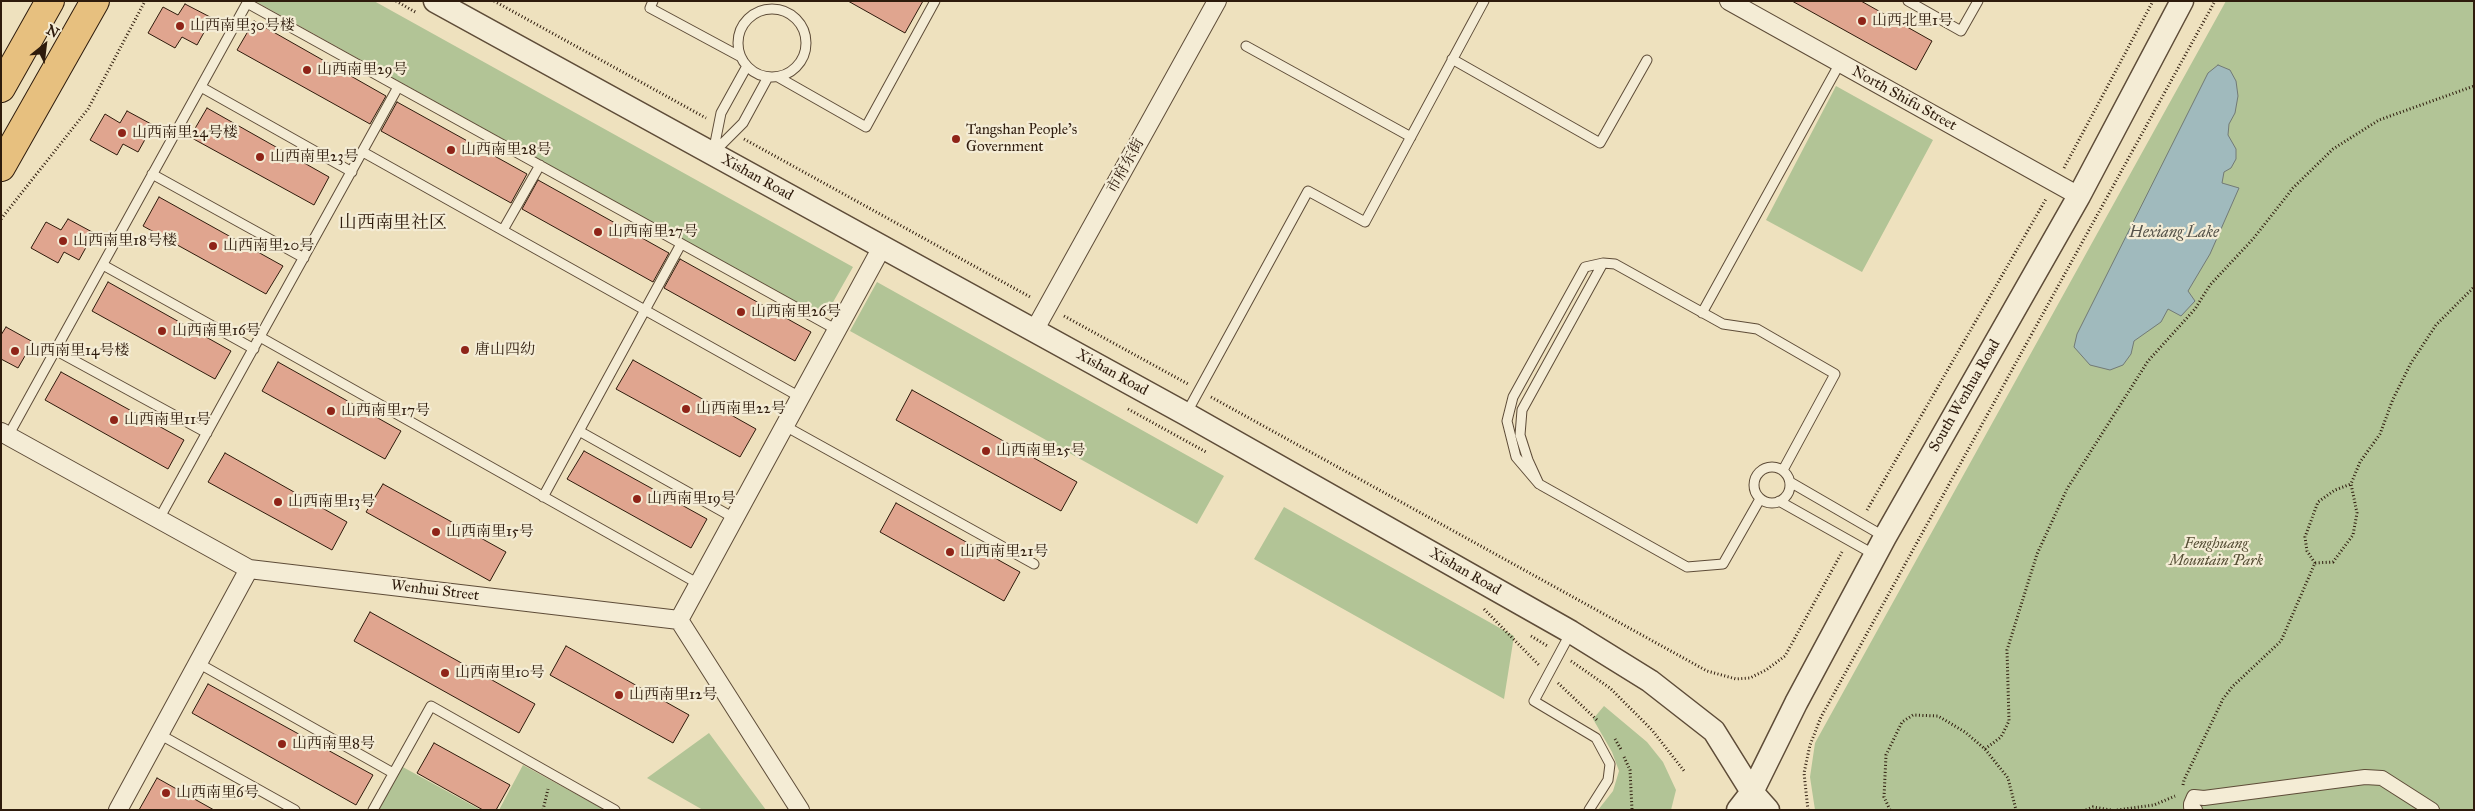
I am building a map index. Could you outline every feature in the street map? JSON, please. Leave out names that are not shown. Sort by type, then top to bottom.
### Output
[{"type":"main road","points":[[1,88],[50,1]]},
{"type":"main road","points":[[1,167],[95,1]]},
{"type":"street","name":"Xishan Road","points":[[435,1],[1186,414],[1571,632],[1650,681],[1714,731],[1752,792],[1768,810]]},
{"type":"street","name":"市府东街","points":[[1034,331],[1217,1]]},
{"type":"street","name":"North Shifu Street","points":[[1729,1],[2079,196]]},
{"type":"street","name":"South Wenhua Road","points":[[1738,810],[1752,792],[1796,703],[1880,546],[2079,196],[2182,1]]},
{"type":"street","points":[[800,810],[678,620],[882,247]]},
{"type":"street","name":"Wenhui Street","points":[[5,434],[249,569],[678,620]]},
{"type":"street","points":[[118,810],[249,569]]},
{"type":"street","points":[[2195,810],[2190,804],[2194,797],[2204,798],[2365,777],[2382,778],[2432,810]]},
{"type":"street","points":[[1720,810],[1752,792]]},
{"type":"lane","points":[[653,1],[650,8],[741,57]]},
{"type":"lane","points":[[778,77],[866,127],[935,1]]},
{"type":"lane","points":[[1186,414],[1308,191],[1365,222],[1484,1]]},
{"type":"lane","points":[[1908,1],[1961,31],[1978,1]]},
{"type":"lane","points":[[5,434],[56,350],[247,3],[836,330]]},
{"type":"lane","points":[[768,9],[789,13],[803,28],[807,49],[797,68],[778,77],[768,77],[753,72],[741,57],[738,36],[749,18],[758,12],[768,9]]},
{"type":"lane","points":[[1246,46],[1411,136]]},
{"type":"lane","points":[[1452,59],[1600,143],[1647,60]]},
{"type":"lane","points":[[1702,313],[1840,63]]},
{"type":"lane","points":[[713,154],[721,113],[747,66]]},
{"type":"lane","points":[[713,154],[743,123],[768,77]]},
{"type":"lane","points":[[201,87],[352,172]]},
{"type":"lane","points":[[159,519],[398,87]]},
{"type":"lane","points":[[363,152],[800,397]]},
{"type":"lane","points":[[503,230],[540,165]]},
{"type":"lane","points":[[152,174],[304,258]]},
{"type":"lane","points":[[542,497],[681,244]]},
{"type":"lane","points":[[1539,484],[1528,460],[1520,435],[1522,410],[1602,263]]},
{"type":"lane","points":[[1760,498],[1723,564],[1687,567],[1539,484],[1516,457],[1507,421],[1513,397],[1585,267],[1602,263],[1615,264],[1723,324],[1757,329],[1835,374],[1782,470]]},
{"type":"lane","points":[[103,265],[254,349]]},
{"type":"lane","points":[[260,337],[697,583]]},
{"type":"lane","points":[[56,350],[207,433]]},
{"type":"lane","points":[[784,426],[1034,564]]},
{"type":"lane","points":[[579,431],[734,518]]},
{"type":"lane","points":[[1790,482],[1788,494],[1779,501],[1769,503],[1760,498],[1754,488],[1756,476],[1760,471],[1771,466],[1782,470],[1790,482],[1860,523],[1880,546]]},
{"type":"lane","points":[[1779,501],[1848,541],[1880,546]]},
{"type":"lane","points":[[1571,632],[1534,701],[1596,738],[1610,764],[1608,780],[1589,810]]},
{"type":"lane","points":[[198,663],[394,773]]},
{"type":"lane","points":[[373,810],[431,706],[615,810]]},
{"type":"lane","points":[[159,734],[295,810]]},
{"type":"path","points":[[1,219],[88,109],[145,1]]},
{"type":"path","points":[[494,1],[718,125]]},
{"type":"path","points":[[1860,523],[2056,184],[2153,1]]},
{"type":"path","points":[[1808,810],[1804,772],[1810,745],[1821,717],[2215,1]]},
{"type":"path","points":[[1985,749],[2001,737],[2009,721],[2007,650],[2037,554],[2067,489],[2148,361],[2195,309],[2210,286],[2253,239],[2293,188],[2333,149],[2379,120],[2474,86]]},
{"type":"path","points":[[733,133],[1707,671],[1736,678],[1750,678],[1766,670],[1785,656],[1848,541]]},
{"type":"path","points":[[2315,563],[2333,562],[2353,535],[2357,513],[2351,484],[2360,462],[2380,434],[2393,399],[2411,363],[2436,325],[2474,287]]},
{"type":"path","points":[[2315,563],[2307,551],[2305,536],[2315,509],[2325,495],[2351,484]]},
{"type":"path","points":[[2117,810],[2154,805],[2183,792],[2184,780],[2223,699],[2232,687],[2281,641],[2315,563]]},
{"type":"path","points":[[1481,605],[1497,615]]},
{"type":"path","points":[[1528,634],[1560,653],[1610,688],[1652,730],[1685,772]]},
{"type":"path","points":[[1890,810],[1884,797],[1886,755],[1902,722],[1913,716],[1938,716],[1965,732],[1985,749],[2008,778],[2016,810]]},
{"type":"path","points":[[543,810],[552,773]]},
{"type":"path","points":[[2086,810],[2094,807],[2111,810]]},
{"type":"green space","points":[[255,1],[374,1],[853,267],[824,318]]},
{"type":"green space","name":"Fenghuang Mountain Park","points":[[2226,1],[2474,1],[2474,810],[1815,810],[1810,777],[1815,743]]},
{"type":"green space","points":[[1836,86],[1933,140],[1862,272],[1766,220]]},
{"type":"green space","points":[[877,282],[1224,476],[1197,524],[850,331]]},
{"type":"green space","points":[[1284,507],[1514,636],[1504,699],[1254,559]]},
{"type":"green space","points":[[1604,706],[1647,742],[1663,762],[1676,790],[1671,810],[1598,810],[1613,791],[1619,771],[1612,752],[1593,719]]},
{"type":"green space","points":[[709,733],[766,810],[703,810],[647,778]]},
{"type":"green space","points":[[523,765],[605,810],[499,810]]},
{"type":"green space","points":[[401,766],[481,810],[378,810]]},
{"type":"water","name":"Hexiang Lake","points":[[2218,65],[2230,70],[2236,81],[2238,96],[2235,113],[2229,124],[2228,135],[2236,149],[2236,159],[2231,168],[2224,172],[2222,183],[2239,188],[2210,254],[2188,291],[2195,301],[2181,316],[2168,309],[2161,322],[2134,341],[2131,354],[2123,365],[2110,370],[2090,365],[2074,347],[2077,334],[2208,73]]},
{"type":"building","points":[[848,1],[923,1],[905,33]]},
{"type":"building","name":"山西北里1号","points":[[1792,1],[1861,1],[1932,41],[1916,70]]},
{"type":"building","name":"山西南里30号楼","points":[[185,4],[212,18],[197,45],[182,37],[175,48],[148,33],[163,7],[178,15]]},
{"type":"building","name":"山西南里29号","points":[[254,21],[386,96],[370,124],[237,50]]},
{"type":"building","name":"山西南里28号","points":[[397,102],[527,174],[511,203],[381,131]]},
{"type":"building","name":"山西南里23号","points":[[207,108],[329,177],[314,205],[190,137]]},
{"type":"building","name":"山西南里24号楼","points":[[127,111],[153,125],[138,152],[123,144],[117,155],[90,140],[105,114],[120,123]]},
{"type":"building","name":"山西南里27号","points":[[538,180],[669,253],[653,282],[522,209]]},
{"type":"building","name":"山西南里20号","points":[[159,197],[283,266],[266,294],[143,226]]},
{"type":"building","name":"山西南里18号楼","points":[[68,219],[94,233],[79,260],[64,252],[58,263],[31,248],[46,222],[61,230]]},
{"type":"building","name":"山西南里26号","points":[[680,259],[811,332],[795,361],[664,288]]},
{"type":"building","name":"山西南里16号","points":[[108,282],[231,351],[215,379],[92,311]]},
{"type":"building","name":"山西南里14号楼","points":[[6,327],[33,342],[18,368],[1,359],[1,335]]},
{"type":"building","name":"山西南里22号","points":[[633,360],[756,429],[740,457],[616,389]]},
{"type":"building","name":"山西南里17号","points":[[278,362],[401,431],[385,459],[262,391]]},
{"type":"building","name":"山西南里11号","points":[[61,372],[184,440],[168,469],[45,400]]},
{"type":"building","name":"山西南里25号","points":[[912,390],[1077,482],[1061,511],[896,420]]},
{"type":"building","name":"山西南里19号","points":[[584,451],[707,519],[691,548],[567,479]]},
{"type":"building","name":"山西南里13号","points":[[225,453],[347,522],[332,550],[208,482]]},
{"type":"building","name":"山西南里15号","points":[[383,484],[506,552],[490,581],[366,512]]},
{"type":"building","name":"山西南里21号","points":[[896,503],[1020,572],[1004,601],[880,532]]},
{"type":"building","name":"山西南里10号","points":[[370,612],[535,704],[519,733],[354,641]]},
{"type":"building","name":"山西南里12号","points":[[566,646],[689,715],[673,743],[550,675]]},
{"type":"building","name":"山西南里8号","points":[[208,684],[373,775],[356,805],[192,713]]},
{"type":"building","points":[[434,743],[510,785],[496,810],[483,810],[417,773]]},
{"type":"building","name":"山西南里6号","points":[[157,778],[214,810],[139,810]]},
{"type":"place","name":"山西北里1号","points":[[1862,21]]},
{"type":"place","name":"山西南里30号楼","points":[[180,26]]},
{"type":"place","name":"山西南里29号","points":[[307,70]]},
{"type":"place","name":"山西南里24号楼","points":[[122,133]]},
{"type":"place","name":"Tangshan People's Government","points":[[956,139]]},
{"type":"place","name":"山西南里28号","points":[[451,150]]},
{"type":"place","name":"山西南里23号","points":[[260,157]]},
{"type":"place","name":"山西南里27号","points":[[598,232]]},
{"type":"place","name":"山西南里18号楼","points":[[63,241]]},
{"type":"place","name":"山西南里20号","points":[[213,246]]},
{"type":"place","name":"山西南里26号","points":[[741,312]]},
{"type":"place","name":"山西南里16号","points":[[162,331]]},
{"type":"place","name":"唐山四幼","points":[[465,350]]},
{"type":"place","name":"山西南里14号楼","points":[[15,351]]},
{"type":"place","name":"山西南里22号","points":[[686,409]]},
{"type":"place","name":"山西南里17号","points":[[331,411]]},
{"type":"place","name":"山西南里11号","points":[[114,420]]},
{"type":"place","name":"山西南里25号","points":[[986,451]]},
{"type":"place","name":"山西南里19号","points":[[637,499]]},
{"type":"place","name":"山西南里13号","points":[[278,502]]},
{"type":"place","name":"山西南里15号","points":[[436,532]]},
{"type":"place","name":"山西南里21号","points":[[950,552]]},
{"type":"place","name":"山西南里10号","points":[[445,673]]},
{"type":"place","name":"山西南里12号","points":[[619,695]]},
{"type":"place","name":"山西南里8号","points":[[282,744]]},
{"type":"place","name":"山西南里6号","points":[[166,793]]},
{"type":"district","name":"山西南里社区","points":[[393,224]]}]
